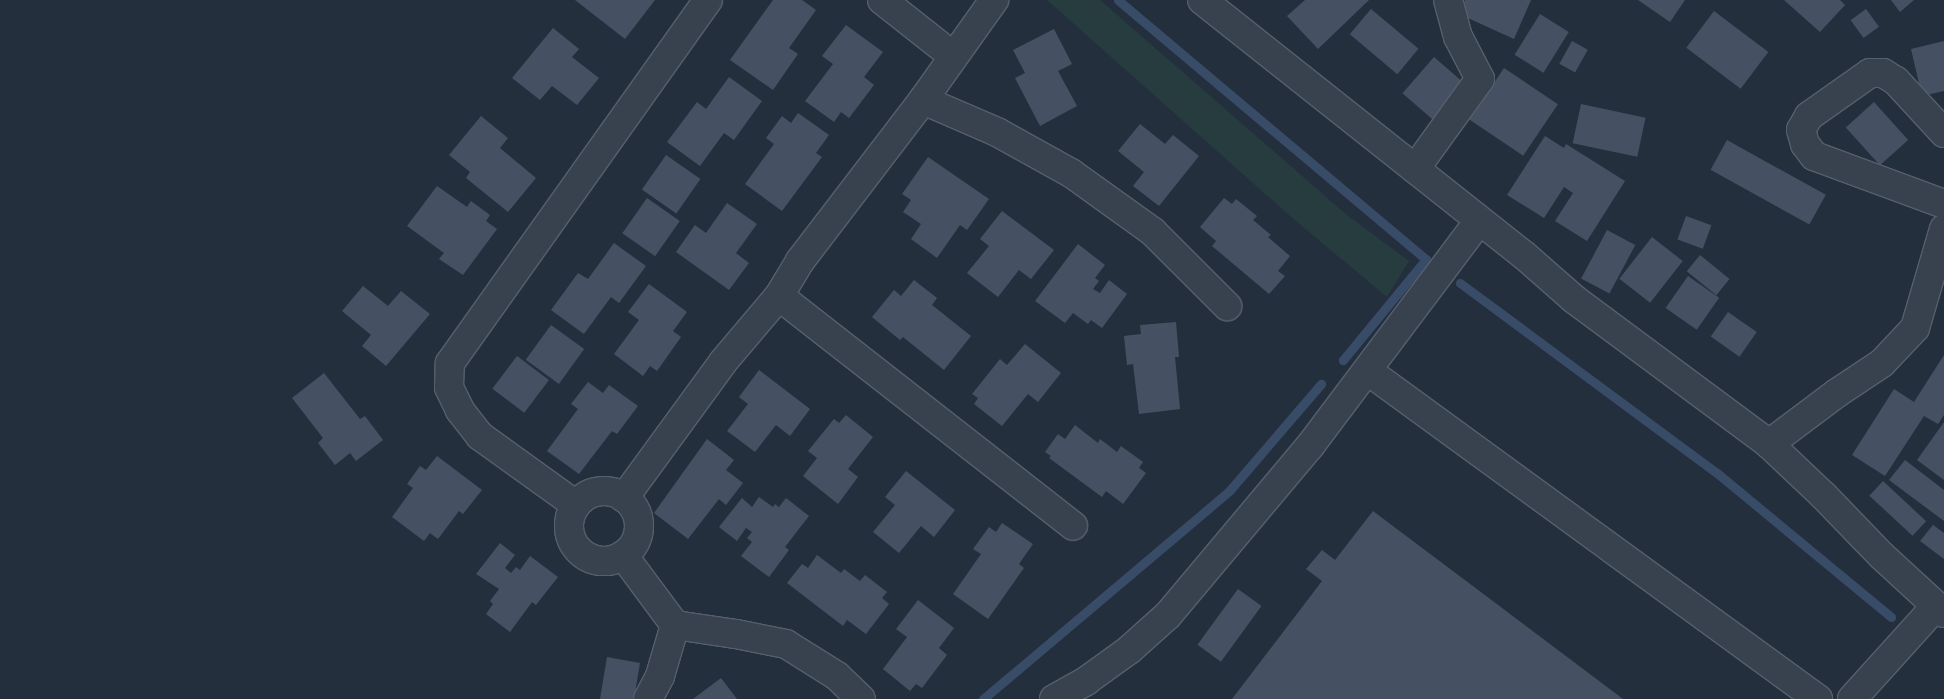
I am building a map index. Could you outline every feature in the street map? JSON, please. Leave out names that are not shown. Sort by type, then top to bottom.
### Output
[{"type":"street","points":[[576,505],[480,436],[460,410],[449,387],[450,363],[708,0]]},
{"type":"street","points":[[882,0],[953,56]]},
{"type":"street","points":[[624,498],[723,362],[779,296],[800,260],[923,100],[994,0]]},
{"type":"street","points":[[1202,0],[1415,169],[1574,299],[1769,444],[1940,610],[1852,699]]},
{"type":"street","points":[[1415,169],[1480,79],[1458,37],[1448,0]]},
{"type":"street","points":[[1944,133],[1896,81],[1884,73],[1870,73],[1808,116],[1801,130],[1805,144],[1814,156],[1944,204]]},
{"type":"street","points":[[923,100],[997,132],[1071,173],[1153,232],[1227,306]]},
{"type":"street","points":[[1054,699],[1086,681],[1129,650],[1168,615],[1310,446],[1479,221]]},
{"type":"street","points":[[1769,444],[1837,393],[1882,363],[1915,328],[1944,229]]},
{"type":"street","points":[[779,296],[1073,526]]},
{"type":"street","points":[[1368,370],[1818,699]]},
{"type":"street","points":[[598,492],[612,492],[624,498],[633,508],[638,527],[632,546],[623,555],[602,561],[582,554],[570,536],[568,525],[570,515],[576,505],[586,496],[598,492]]},
{"type":"street","points":[[623,555],[675,625],[786,644],[837,676],[861,699]]},
{"type":"street","points":[[648,699],[660,676],[675,625]]},
{"type":"green space","points":[[1047,0],[1100,0],[1347,215],[1409,261],[1387,297],[1298,223]]},
{"type":"building","points":[[575,0],[655,0],[625,39]]},
{"type":"building","points":[[773,0],[802,0],[816,10],[789,48],[798,54],[773,90],[730,60]]},
{"type":"building","points":[[1305,0],[1369,0],[1318,49],[1287,16]]},
{"type":"building","points":[[1465,0],[1531,0],[1514,39],[1459,14]]},
{"type":"building","points":[[1638,0],[1685,0],[1670,22]]},
{"type":"building","points":[[1784,0],[1840,0],[1845,5],[1820,32]]},
{"type":"building","points":[[1891,0],[1914,0],[1900,12]]},
{"type":"building","points":[[1371,9],[1418,49],[1397,74],[1350,34]]},
{"type":"building","points":[[1866,9],[1879,27],[1864,38],[1851,20]]},
{"type":"building","points":[[1714,11],[1768,52],[1741,89],[1686,48]]},
{"type":"building","points":[[1540,14],[1569,32],[1543,73],[1515,55]]},
{"type":"building","points":[[846,25],[883,52],[864,77],[874,85],[849,118],[841,112],[834,122],[805,101],[833,64],[822,56]]},
{"type":"building","points":[[553,28],[579,49],[572,57],[599,78],[577,105],[552,86],[540,100],[512,78]]},
{"type":"building","points":[[1054,29],[1072,64],[1058,71],[1077,106],[1040,126],[1015,78],[1025,73],[1013,50]]},
{"type":"building","points":[[1572,41],[1588,50],[1575,72],[1559,64]]},
{"type":"building","points":[[1944,41],[1944,91],[1922,96],[1911,49]]},
{"type":"building","points":[[1434,57],[1466,85],[1435,121],[1403,93]]},
{"type":"building","points":[[1504,68],[1558,104],[1523,156],[1469,119]]},
{"type":"building","points":[[729,77],[762,101],[734,140],[724,133],[700,166],[667,142],[697,102],[706,109]]},
{"type":"building","points":[[1874,102],[1908,140],[1880,165],[1846,127]]},
{"type":"building","points":[[1581,104],[1646,118],[1637,157],[1573,143]]},
{"type":"building","points":[[798,113],[829,135],[816,153],[822,157],[782,211],[745,184],[774,144],[766,138],[782,116],[791,123]]},
{"type":"building","points":[[481,116],[508,138],[500,148],[536,178],[508,212],[466,178],[470,172],[449,155]]},
{"type":"building","points":[[1140,124],[1165,144],[1173,135],[1199,156],[1159,206],[1133,186],[1144,172],[1118,151]]},
{"type":"building","points":[[1545,136],[1564,148],[1566,144],[1625,181],[1587,241],[1555,221],[1573,193],[1564,187],[1544,218],[1507,195]]},
{"type":"building","points":[[1727,140],[1826,195],[1809,225],[1711,170]]},
{"type":"building","points":[[666,155],[700,179],[676,213],[642,189]]},
{"type":"building","points":[[928,157],[989,199],[967,230],[960,225],[937,258],[911,239],[921,224],[903,212],[911,200],[902,194]]},
{"type":"building","points":[[437,186],[467,207],[471,201],[490,215],[486,221],[497,229],[463,275],[439,259],[444,253],[407,226]]},
{"type":"building","points":[[647,198],[680,221],[655,256],[622,233]]},
{"type":"building","points":[[1224,198],[1232,204],[1236,199],[1257,216],[1253,220],[1271,235],[1268,237],[1290,256],[1278,271],[1285,276],[1269,294],[1212,246],[1216,241],[1200,227]]},
{"type":"building","points":[[727,203],[757,224],[736,253],[749,263],[729,290],[676,252],[695,225],[706,233]]},
{"type":"building","points":[[1002,211],[1054,250],[1031,279],[1019,270],[998,297],[967,273],[989,246],[980,239]]},
{"type":"building","points":[[1686,216],[1711,225],[1703,249],[1677,239]]},
{"type":"building","points":[[1607,230],[1635,245],[1609,294],[1581,279]]},
{"type":"building","points":[[1652,237],[1683,261],[1650,303],[1619,279]]},
{"type":"building","points":[[614,243],[646,266],[619,303],[611,297],[584,334],[551,310],[578,273],[588,279]]},
{"type":"building","points":[[1078,244],[1105,265],[1095,278],[1099,281],[1093,289],[1100,293],[1109,280],[1127,294],[1102,328],[1091,320],[1088,324],[1073,313],[1065,323],[1035,301]]},
{"type":"building","points":[[1700,255],[1730,279],[1716,295],[1687,271]]},
{"type":"building","points":[[1688,276],[1719,298],[1697,330],[1666,308]]},
{"type":"building","points":[[914,280],[937,298],[932,305],[971,336],[944,370],[903,337],[900,340],[872,317],[894,290],[901,296]]},
{"type":"building","points":[[649,284],[687,312],[673,331],[681,337],[657,371],[650,366],[643,376],[614,354],[639,320],[628,312]]},
{"type":"building","points":[[363,286],[388,306],[401,291],[430,314],[386,366],[362,346],[371,335],[342,311]]},
{"type":"building","points":[[1728,312],[1757,332],[1739,357],[1711,337]]},
{"type":"building","points":[[1176,322],[1179,357],[1175,357],[1180,409],[1139,414],[1133,364],[1127,365],[1124,336],[1141,334],[1140,325]]},
{"type":"building","points":[[551,325],[584,349],[559,384],[526,360]]},
{"type":"building","points":[[1025,344],[1061,373],[1038,402],[1028,394],[1002,426],[974,404],[978,398],[972,394],[1000,359],[1007,365]]},
{"type":"building","points":[[1944,355],[1944,415],[1938,424],[1924,416],[1885,476],[1852,455],[1894,389],[1914,402]]},
{"type":"building","points":[[517,356],[549,380],[524,413],[492,389]]},
{"type":"building","points":[[759,370],[810,409],[790,436],[776,425],[755,452],[727,431],[748,404],[739,397]]},
{"type":"building","points":[[324,373],[360,419],[365,416],[383,440],[356,461],[350,453],[335,465],[318,443],[323,438],[292,398]]},
{"type":"building","points":[[588,382],[603,393],[609,385],[638,406],[617,434],[612,431],[579,474],[547,451],[578,409],[571,404]]},
{"type":"building","points":[[846,415],[873,437],[848,469],[858,477],[838,504],[803,476],[817,458],[808,451],[834,419],[839,423]]},
{"type":"building","points":[[1944,422],[1944,480],[1917,460]]},
{"type":"building","points":[[1075,425],[1098,443],[1100,439],[1117,452],[1121,446],[1143,462],[1139,468],[1146,473],[1123,504],[1106,491],[1102,497],[1049,458],[1051,456],[1045,452],[1058,434],[1065,439]]},
{"type":"building","points":[[707,439],[734,460],[726,470],[743,483],[726,505],[719,499],[688,539],[654,513]]},
{"type":"building","points":[[437,456],[482,490],[463,514],[459,511],[438,539],[430,533],[424,541],[392,517],[413,488],[407,484],[420,466],[426,470]]},
{"type":"building","points":[[1905,460],[1944,490],[1944,521],[1889,480]]},
{"type":"building","points":[[906,471],[955,510],[934,537],[921,526],[899,553],[873,532],[895,505],[885,497]]},
{"type":"building","points":[[1883,481],[1926,521],[1913,536],[1869,496]]},
{"type":"building","points":[[759,497],[773,507],[775,504],[779,507],[786,498],[809,516],[785,547],[789,550],[769,577],[741,556],[752,542],[747,538],[752,532],[746,528],[737,541],[719,527],[742,498],[752,507]]},
{"type":"building","points":[[1373,511],[1623,699],[1232,699],[1322,581],[1306,569],[1322,550],[1335,560]]},
{"type":"building","points":[[1002,523],[1033,544],[1019,564],[1024,568],[988,619],[953,594],[981,554],[973,549],[989,527],[996,532]]},
{"type":"building","points":[[1933,525],[1944,533],[1944,559],[1920,541]]},
{"type":"building","points":[[500,543],[515,555],[505,568],[511,573],[516,567],[520,570],[530,556],[558,577],[536,605],[532,602],[510,632],[486,614],[493,604],[490,601],[499,589],[476,574]]},
{"type":"building","points":[[817,555],[841,573],[844,569],[860,581],[865,575],[887,592],[882,598],[889,604],[866,634],[847,620],[843,626],[787,583],[802,564],[808,568]]},
{"type":"building","points":[[1238,589],[1261,606],[1221,662],[1197,645]]},
{"type":"building","points":[[918,600],[954,628],[939,648],[947,655],[922,688],[916,684],[910,691],[883,669],[907,637],[896,629]]},
{"type":"building","points":[[607,657],[640,663],[634,699],[600,699]]},
{"type":"building","points":[[721,678],[737,699],[693,699]]},
{"type":"waterway","points":[[1118,0],[1426,259],[1343,360]]},
{"type":"waterway","points":[[1460,283],[1717,473],[1891,617]]},
{"type":"waterway","points":[[983,699],[1230,490],[1321,384]]}]
